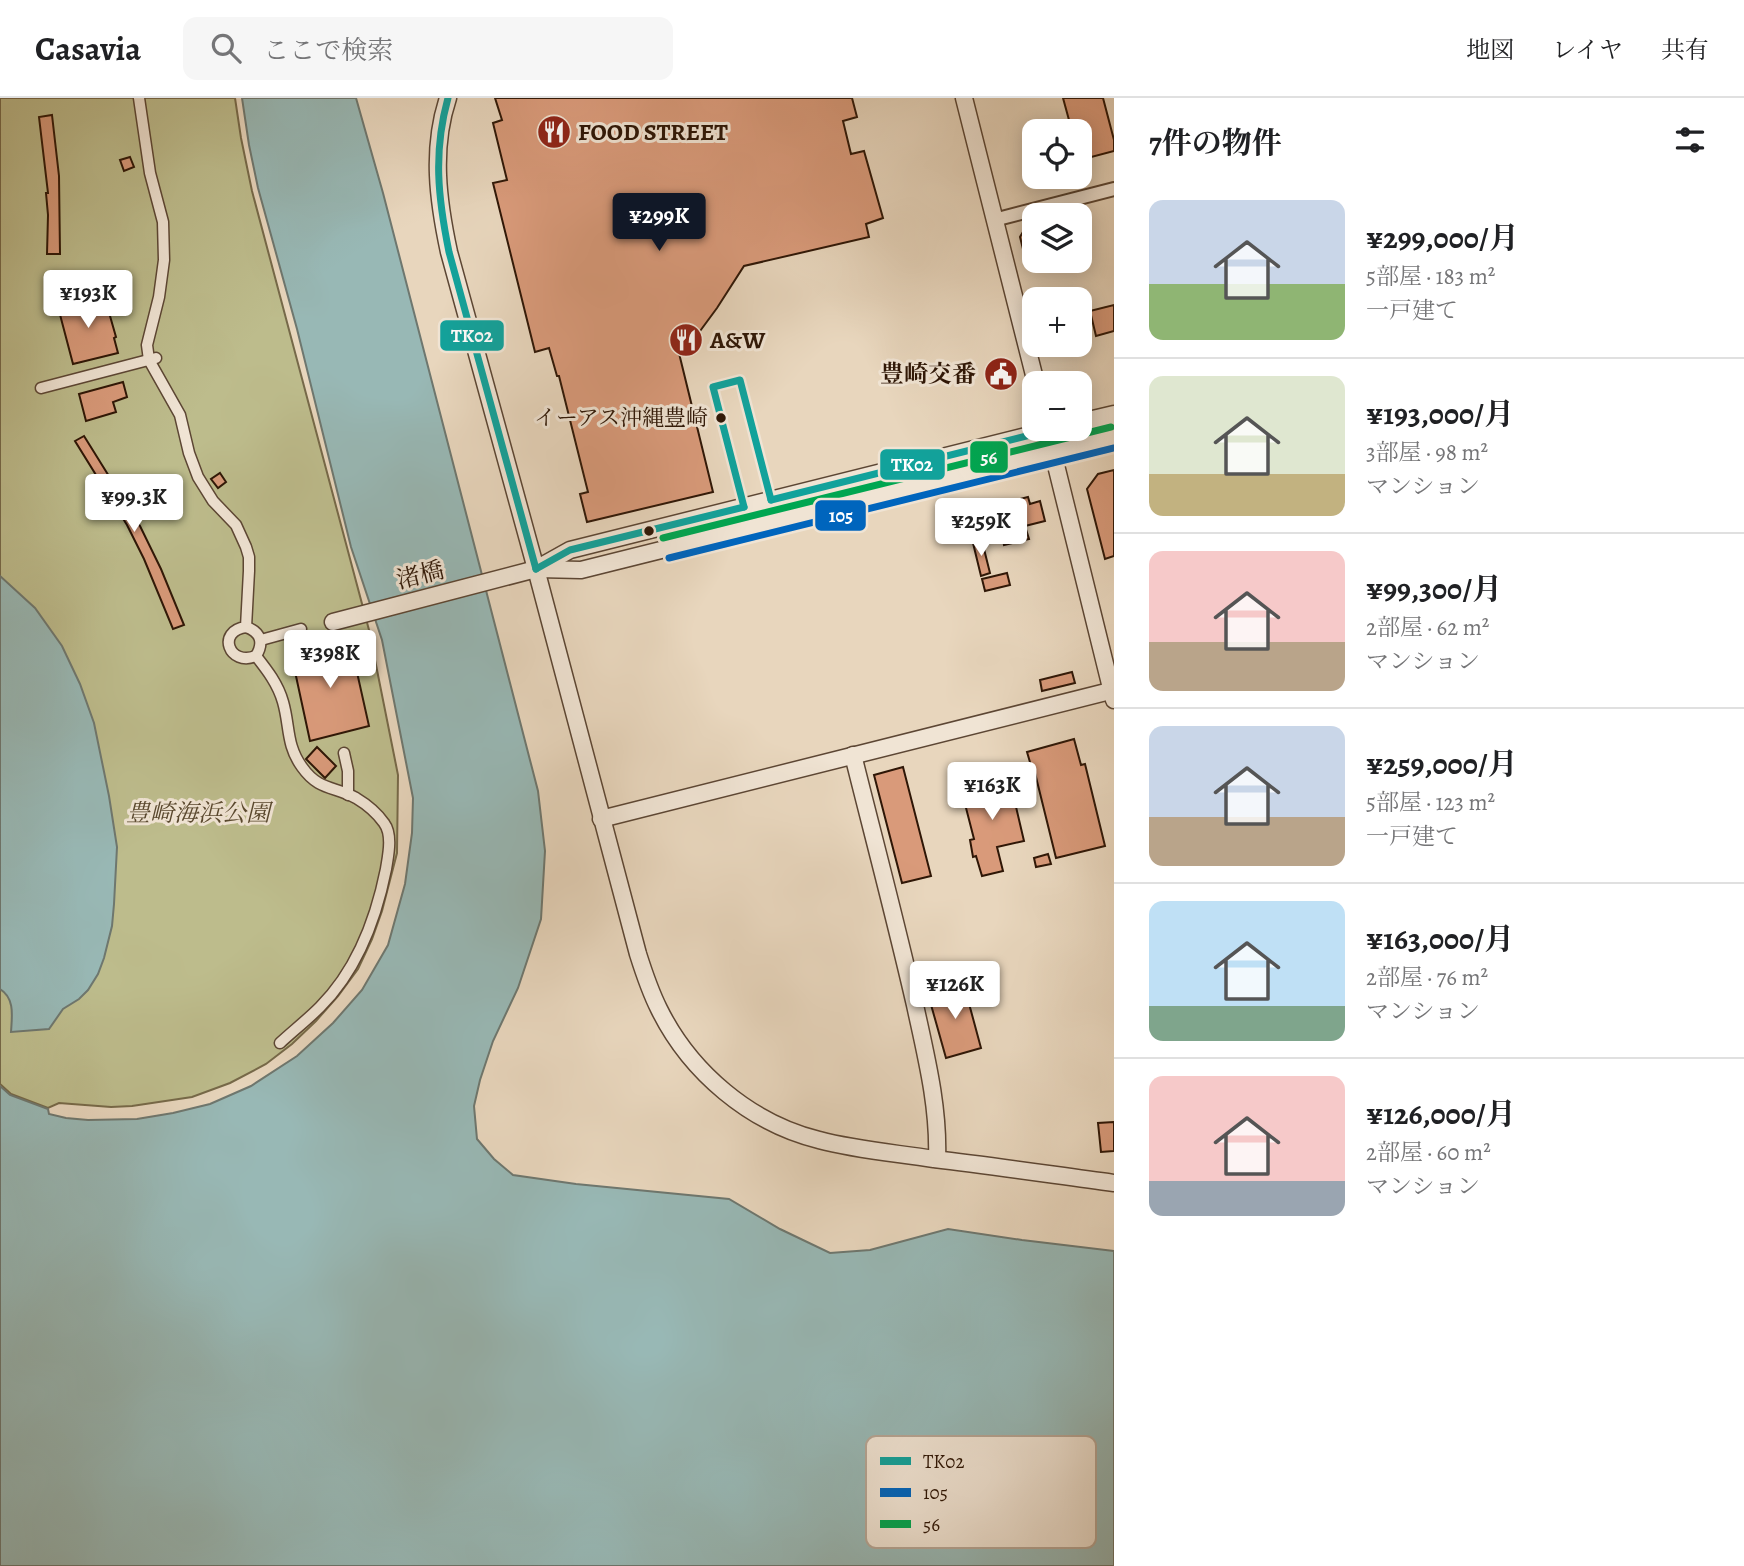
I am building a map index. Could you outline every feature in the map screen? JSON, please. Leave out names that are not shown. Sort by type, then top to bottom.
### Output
[{"type":"street","points":[[139,98],[150,173],[163,222],[164,260],[149,338],[152,359],[180,415],[198,477],[213,501],[236,525],[243,538],[249,557],[246,627]]},
{"type":"street","points":[[448,98],[442,115],[437,155],[439,201],[449,253],[638,954],[668,1026],[701,1071],[721,1089],[748,1110],[798,1134],[869,1150],[1114,1183]]},
{"type":"street","points":[[964,98],[1033,371]]},
{"type":"street","points":[[994,220],[1114,189]]},
{"type":"street","points":[[41,388],[152,359]]},
{"type":"street","points":[[1092,419],[1114,414]]},
{"type":"street","points":[[536,569],[570,550],[1022,436]]},
{"type":"street","points":[[536,569],[581,569],[1114,438]]},
{"type":"street","points":[[601,819],[853,755],[1113,694],[1051,441]]},
{"type":"street","name":"渚橋","points":[[333,622],[536,569]]},
{"type":"street","points":[[246,627],[256,631],[261,639],[259,653],[250,658],[242,658],[229,647],[232,632],[246,627]]},
{"type":"street","points":[[261,639],[301,629]]},
{"type":"street","points":[[256,656],[280,692],[292,751],[301,765],[320,785],[356,798],[377,814],[387,827],[389,841],[383,886],[367,934],[357,954],[337,987],[321,1006],[280,1043]]},
{"type":"street","points":[[344,753],[348,795]]},
{"type":"street","points":[[853,755],[919,1026],[935,1107],[937,1159]]},
{"type":"green space","name":"豊崎海浜公園","points":[[0,98],[235,98],[252,191],[369,630],[398,775],[397,853],[382,911],[358,969],[316,1021],[292,1044],[266,1064],[230,1083],[192,1097],[132,1106],[59,1103],[48,1108],[11,1094],[0,1084]]},
{"type":"water","points":[[242,98],[356,98],[538,791],[545,851],[541,919],[518,988],[493,1041],[480,1080],[474,1106],[477,1139],[494,1159],[513,1175],[729,1199],[780,1229],[830,1253],[870,1250],[948,1229],[1114,1251],[1114,1566],[0,1566],[0,1086],[10,1095],[48,1109],[49,1114],[88,1120],[137,1119],[173,1113],[210,1104],[251,1086],[297,1056],[333,1023],[362,990],[388,945],[405,884],[412,833],[413,798],[382,640],[351,547],[249,145]]},
{"type":"water","points":[[0,576],[35,608],[62,646],[80,684],[94,723],[117,847],[112,926],[98,974],[88,990],[63,1009],[49,1029],[11,1032],[10,1002],[0,989]]},
{"type":"building","points":[[495,98],[852,98],[857,117],[843,121],[851,154],[864,151],[883,218],[866,224],[869,237],[744,266],[689,346],[677,345],[713,492],[587,522],[580,494],[588,492],[559,376],[549,348],[535,352],[493,183],[507,180],[493,123],[502,120]]},
{"type":"building","points":[[1063,98],[1103,98],[1114,140],[1114,151],[1092,157],[1092,119],[1069,119]]},
{"type":"building","points":[[52,115],[59,176],[60,254],[47,254],[48,193],[39,117]]},
{"type":"building","points":[[130,157],[134,167],[124,171],[120,160]]},
{"type":"building","points":[[102,295],[116,337],[114,338],[118,353],[73,364],[58,307]]},
{"type":"building","points":[[1114,305],[1114,331],[1096,336],[1092,310]]},
{"type":"building","name":"豊崎交番","points":[[1006,363],[1011,381],[996,385],[991,367]]},
{"type":"building","points":[[123,382],[127,397],[113,402],[116,412],[86,421],[79,394]]},
{"type":"building","points":[[84,436],[140,526],[184,625],[173,629],[127,525],[75,441]]},
{"type":"building","points":[[1114,470],[1114,556],[1105,559],[1087,489],[1098,474]]},
{"type":"building","points":[[220,473],[226,482],[218,488],[211,479]]},
{"type":"building","points":[[1028,497],[1030,504],[1040,501],[1045,521],[1025,526],[1029,539],[1004,545],[1001,530],[983,534],[977,510]]},
{"type":"building","points":[[982,541],[990,573],[981,576],[973,543]]},
{"type":"building","points":[[1007,573],[1010,585],[985,591],[982,579]]},
{"type":"building","points":[[350,641],[369,726],[310,741],[291,653]]},
{"type":"building","points":[[1072,672],[1075,683],[1042,691],[1040,680]]},
{"type":"building","points":[[1074,739],[1081,765],[1085,764],[1105,846],[1056,858],[1034,769],[1027,752]]},
{"type":"building","points":[[317,747],[336,766],[325,778],[306,759]]},
{"type":"building","points":[[903,767],[931,876],[902,883],[874,775]]},
{"type":"building","points":[[1009,777],[1024,841],[997,847],[1003,871],[982,876],[976,856],[973,857],[970,840],[974,839],[965,804],[969,803],[966,790],[969,789],[968,786]]},
{"type":"building","points":[[1048,854],[1051,864],[1036,867],[1034,858]]},
{"type":"building","points":[[964,985],[981,1048],[946,1058],[928,994]]},
{"type":"building","points":[[1114,1122],[1114,1151],[1101,1152],[1098,1123]]},
{"type":"transit line","name":"TK02","points":[[448,98],[439,156],[445,232],[536,569]]},
{"type":"transit line","name":"TK02","points":[[744,507],[713,387],[740,380],[771,500]]},
{"type":"transit line","name":"56","points":[[663,538],[1111,427]]},
{"type":"transit line","name":"TK02","points":[[771,500],[1022,437]]},
{"type":"transit line","name":"105","points":[[669,558],[1114,448]]},
{"type":"transit line","name":"TK02","points":[[536,569],[570,550],[744,507]]},
{"type":"place","name":"FOOD STREET","points":[[554,132]]},
{"type":"place","name":"A&W","points":[[686,340]]},
{"type":"place","name":"豊崎交番","points":[[1001,374]]},
{"type":"place","name":"イーアス沖縄豊崎","points":[[721,418]]}]
